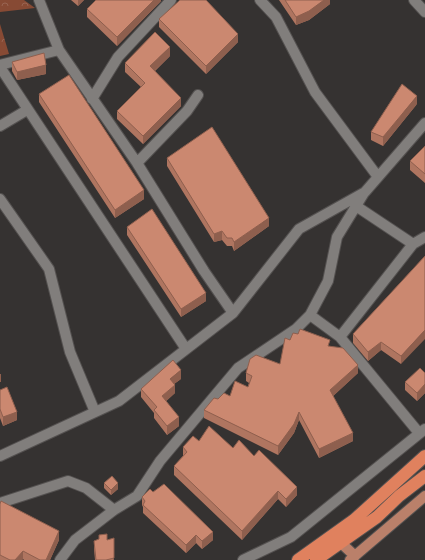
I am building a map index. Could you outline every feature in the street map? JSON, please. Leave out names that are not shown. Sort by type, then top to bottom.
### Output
[{"type":"highway","points":[[298,560],[354,520],[425,456]]},
{"type":"highway","points":[[316,560],[377,518],[399,496],[425,476]]},
{"type":"main road","points":[[341,543],[353,558],[425,496]]},
{"type":"street","points":[[39,0],[60,50],[137,163],[204,271],[233,313]]},
{"type":"street","points":[[92,99],[118,57],[171,0]]},
{"type":"street","points":[[260,0],[276,17],[315,92],[378,177]]},
{"type":"street","points":[[414,0],[425,12]]},
{"type":"street","points":[[60,50],[0,66],[27,110],[186,349]]},
{"type":"street","points":[[137,163],[187,111],[198,95]]},
{"type":"street","points":[[0,126],[27,110]]},
{"type":"street","points":[[60,560],[75,540],[114,510],[137,496],[160,461],[238,368],[296,328],[310,315],[328,281],[337,238],[356,206],[365,192],[425,123]]},
{"type":"street","points":[[0,456],[119,401],[233,313],[299,229],[365,192]]},
{"type":"street","points":[[0,199],[49,269],[70,352],[95,412]]},
{"type":"street","points":[[356,206],[413,244]]},
{"type":"street","points":[[340,337],[413,244],[425,237]]},
{"type":"street","points":[[244,560],[291,537],[422,431],[340,337],[310,315]]},
{"type":"street","points":[[0,503],[68,481],[86,488],[114,510]]},
{"type":"green space","points":[[0,0],[24,0],[35,8],[0,12]]},
{"type":"green space","points":[[0,24],[9,54],[0,56]]},
{"type":"building","points":[[96,0],[154,0],[117,37],[87,9]]},
{"type":"building","points":[[180,0],[206,0],[238,34],[206,66],[159,19]]},
{"type":"building","points":[[285,0],[324,0],[309,11],[296,17]]},
{"type":"building","points":[[155,32],[170,47],[150,66],[181,98],[143,136],[117,111],[145,83],[125,63]]},
{"type":"building","points":[[44,53],[46,65],[17,72],[12,62]]},
{"type":"building","points":[[69,75],[144,190],[115,210],[39,94]]},
{"type":"building","points":[[402,84],[417,96],[383,137],[371,132]]},
{"type":"building","points":[[212,127],[269,218],[234,242],[232,238],[227,238],[222,231],[214,234],[167,158]]},
{"type":"building","points":[[425,146],[425,174],[410,161]]},
{"type":"building","points":[[152,209],[206,293],[181,309],[127,227]]},
{"type":"building","points":[[425,256],[425,330],[401,356],[381,342],[368,352],[353,334]]},
{"type":"building","points":[[300,329],[330,340],[328,346],[343,348],[358,365],[330,390],[353,433],[319,449],[299,412],[294,424],[278,446],[204,410],[214,398],[218,399],[224,393],[230,396],[235,381],[248,387],[252,376],[246,373],[250,359],[256,355],[280,364],[285,338],[290,340],[293,333],[298,334]]},
{"type":"building","points":[[173,360],[181,370],[170,379],[175,385],[162,396],[179,417],[167,426],[154,410],[157,407],[141,389]]},
{"type":"building","points":[[420,368],[425,373],[425,384],[417,393],[405,382]]},
{"type":"building","points":[[7,387],[17,412],[3,417],[0,409],[0,390]]},
{"type":"building","points":[[209,426],[233,448],[239,440],[254,456],[259,450],[297,487],[286,499],[278,491],[242,531],[174,466],[187,452],[183,447],[193,436],[199,441]]},
{"type":"building","points":[[112,476],[118,483],[111,490],[104,483]]},
{"type":"building","points":[[164,484],[213,532],[202,541],[196,535],[186,545],[143,505],[145,501],[142,497],[150,489],[153,492]]},
{"type":"building","points":[[1,501],[59,531],[46,560],[40,560],[23,551],[15,560],[10,560],[0,555]]},
{"type":"building","points":[[107,534],[107,540],[114,538],[114,558],[96,560],[94,541],[99,539],[99,535]]}]
